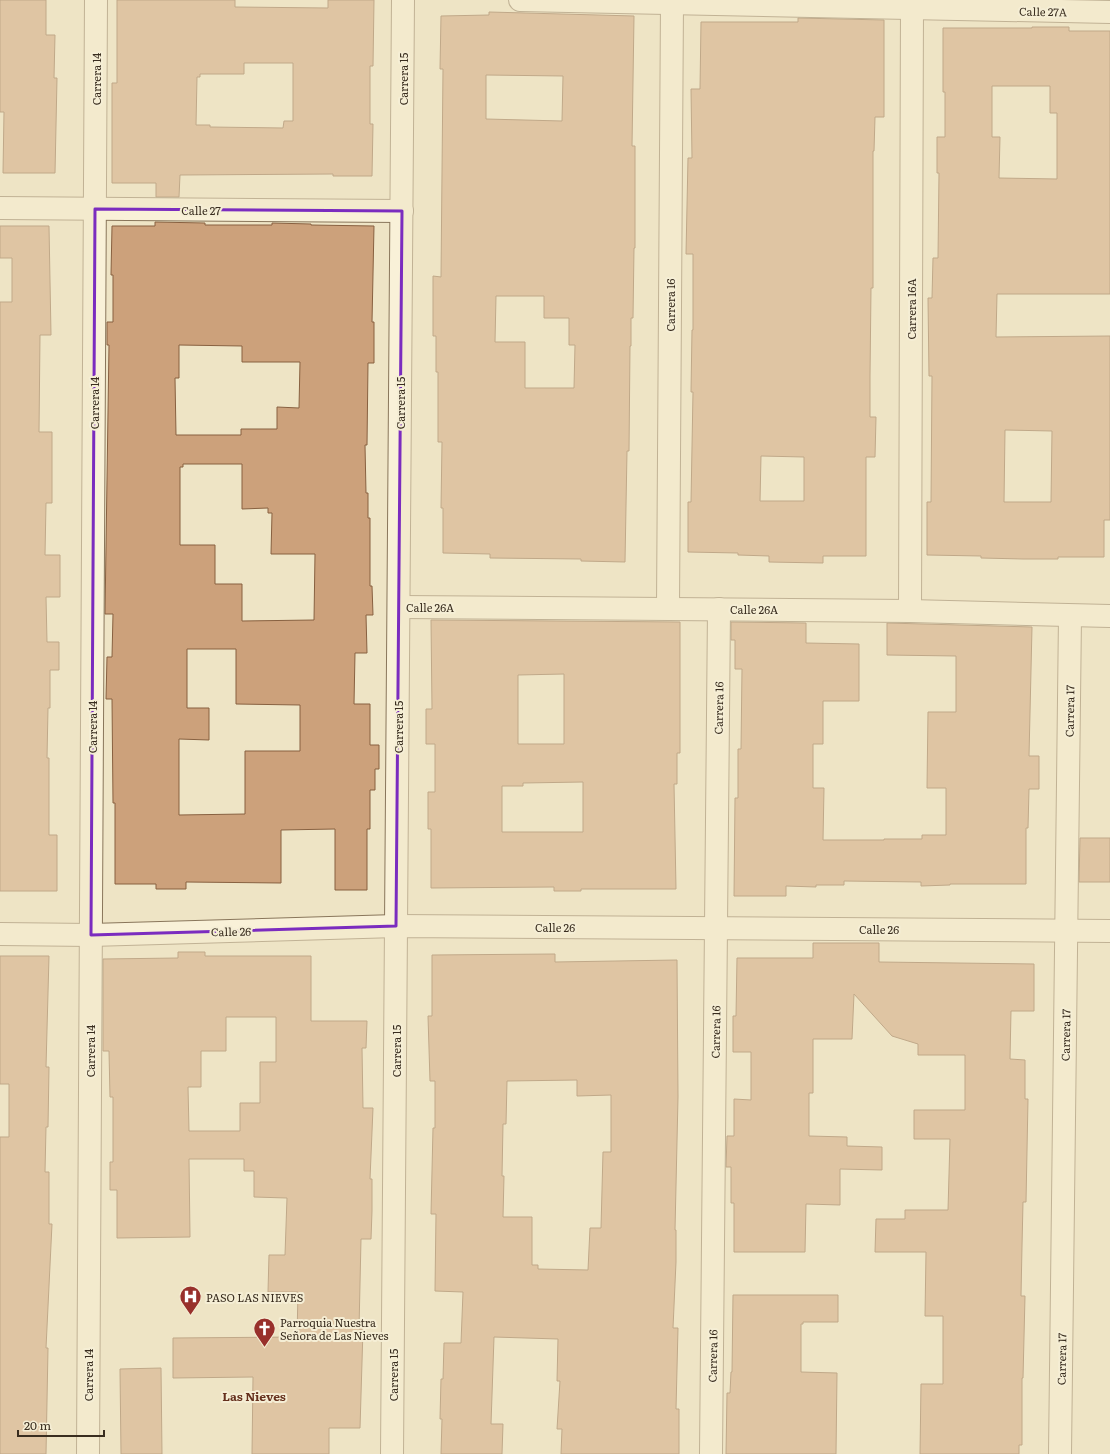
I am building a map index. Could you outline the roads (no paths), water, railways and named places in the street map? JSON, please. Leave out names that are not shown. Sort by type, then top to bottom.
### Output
[{"type":"street","name":"Carrera 14","points":[[88,1454],[96,0]]},
{"type":"street","name":"Carrera 15","points":[[392,1454],[403,0]]},
{"type":"street","name":"Calle 27A","points":[[520,0],[912,7],[947,4],[1110,12]]},
{"type":"street","name":"Carrera 16","points":[[668,608],[672,3]]},
{"type":"street","name":"Carrera 16A","points":[[910,611],[912,7]]},
{"type":"street","name":"Calle 27","points":[[0,208],[402,211]]},
{"type":"street","name":"Calle 26A","points":[[399,607],[910,611],[1110,616]]},
{"type":"street","name":"Carrera 16","points":[[711,1454],[719,609]]},
{"type":"street","name":"Carrera 17","points":[[1060,1454],[1070,616]]},
{"type":"street","name":"Calle 26","points":[[0,934],[91,935],[396,926],[1110,931]]},
{"type":"place","name":"PASO LAS NIEVES","points":[[190,1316]]},
{"type":"place","name":"Parroquia Nuestra Señora de Las Nieves","points":[[265,1348]]},
{"type":"district","name":"Las Nieves","points":[[254,1396]]}]
